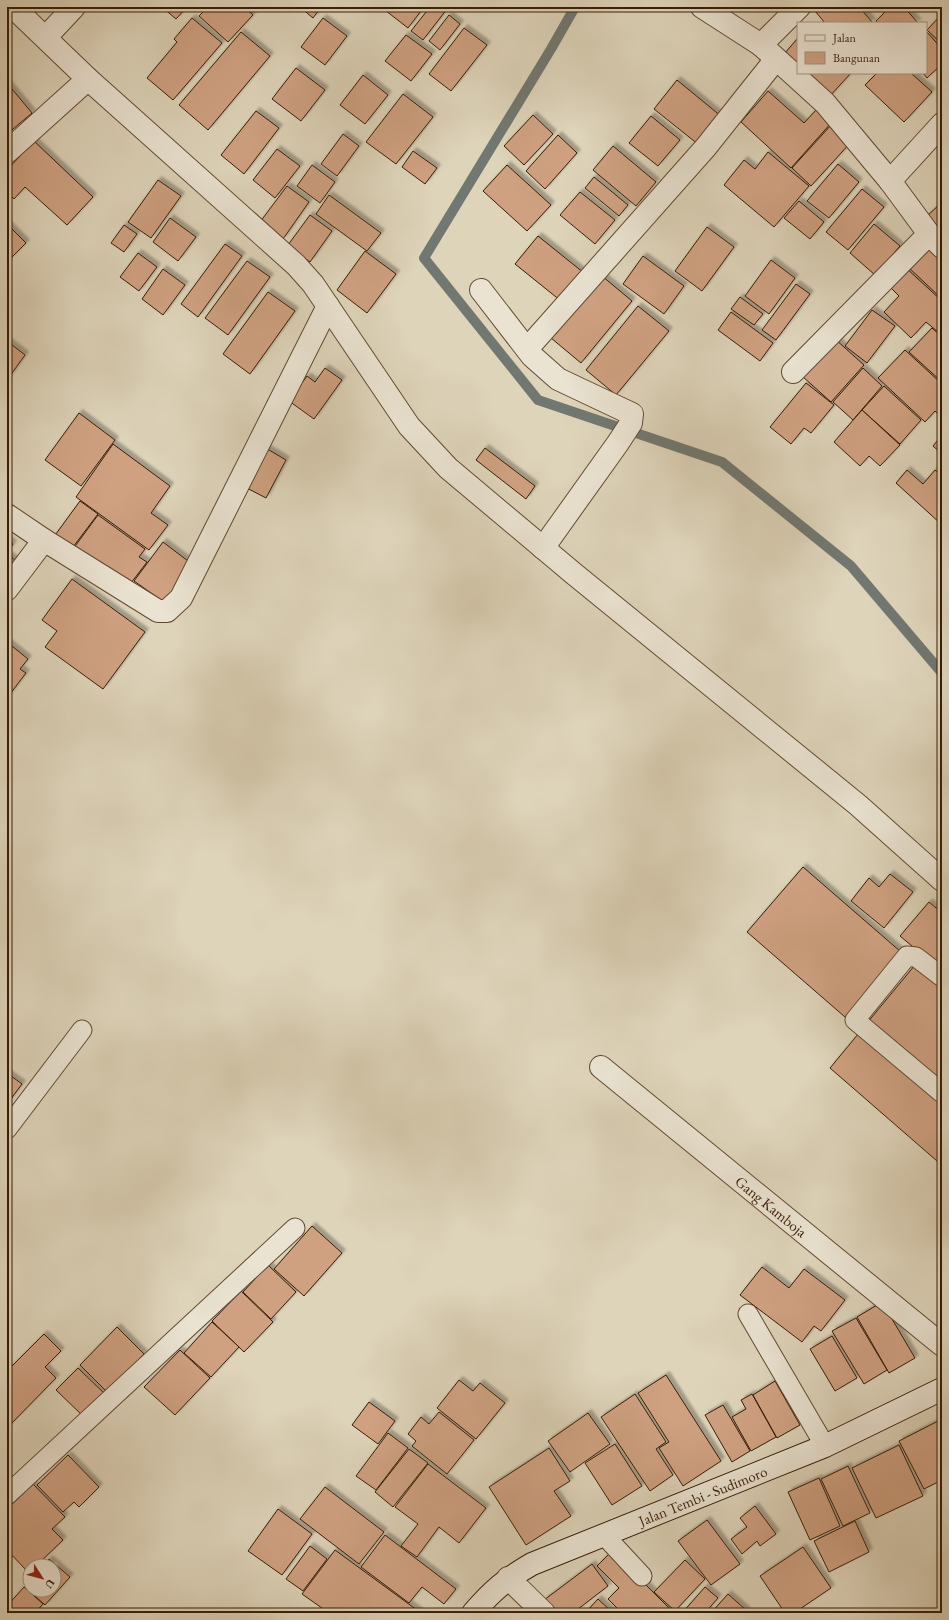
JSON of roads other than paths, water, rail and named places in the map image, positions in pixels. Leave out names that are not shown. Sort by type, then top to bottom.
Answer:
[{"type":"street","points":[[13,7],[46,37],[88,79],[296,265],[313,284],[409,426],[448,468],[543,548],[858,805],[942,880]]},
{"type":"street","points":[[46,37],[74,7]]},
{"type":"street","points":[[702,7],[768,52],[825,103],[890,181],[936,241],[793,372]]},
{"type":"street","points":[[527,349],[706,147],[799,7]]},
{"type":"street","points":[[7,152],[88,79]]},
{"type":"street","points":[[890,181],[942,124]]},
{"type":"street","points":[[480,290],[527,349],[558,380],[630,412],[632,418],[631,423],[618,443],[543,548]]},
{"type":"street","points":[[7,515],[44,540],[158,611],[167,611],[181,598],[328,306]]},
{"type":"street","points":[[7,589],[44,540]]},
{"type":"street","name":"Gang Kamboja","points":[[600,1067],[942,1345]]},
{"type":"street","name":"Jalan Tembi - Sudimoro","points":[[473,1613],[490,1594],[508,1578],[532,1564],[825,1446],[942,1389]]},
{"type":"street","points":[[508,1578],[544,1613]]},
{"type":"lane","points":[[942,977],[916,957],[907,956],[855,1020],[942,1094]]},
{"type":"lane","points":[[7,1129],[82,1030]]},
{"type":"lane","points":[[7,1495],[295,1228]]},
{"type":"lane","points":[[748,1314],[825,1446]]},
{"type":"lane","points":[[604,1535],[642,1576]]},
{"type":"waterway","points":[[575,7],[424,258],[538,400],[722,462],[851,566],[942,673]]}]
